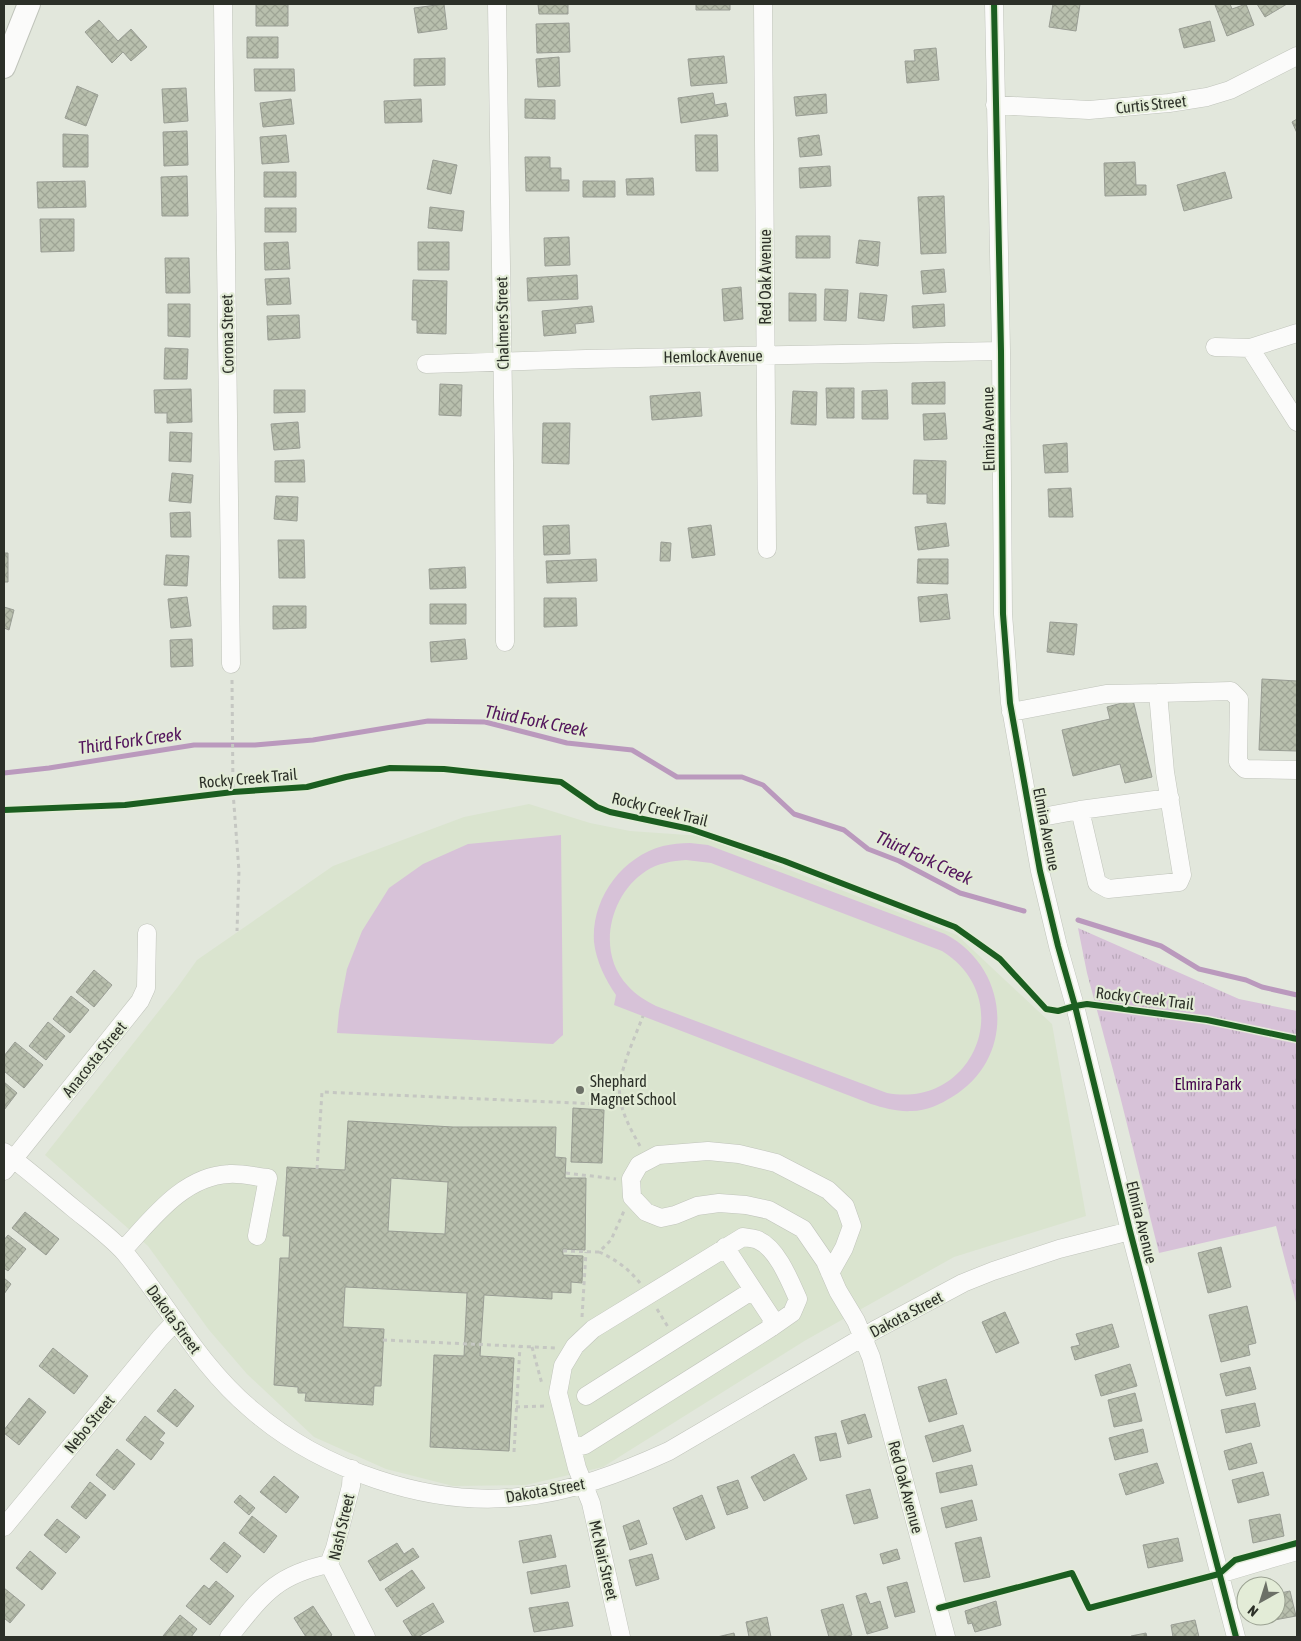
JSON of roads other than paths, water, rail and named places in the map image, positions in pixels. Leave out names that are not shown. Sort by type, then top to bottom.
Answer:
[{"type":"main road","points":[[4,67],[30,4]]},
{"type":"street","name":"Corona Street","points":[[223,4],[231,664]]},
{"type":"street","name":"Chalmers Street","points":[[497,4],[504,642]]},
{"type":"street","name":"Red Oak Avenue","points":[[763,4],[767,550]]},
{"type":"street","name":"Elmira Avenue","points":[[994,4],[1001,351],[1003,614],[1006,673],[1011,712],[1040,871],[1058,946],[1236,1637]]},
{"type":"street","name":"Curtis Street","points":[[995,105],[1089,110],[1169,103],[1207,97],[1230,90],[1297,56]]},
{"type":"street","points":[[1215,347],[1250,348],[1297,333]]},
{"type":"street","points":[[1250,348],[1297,422]]},
{"type":"street","name":"Hemlock Avenue","points":[[426,364],[1001,351]]},
{"type":"street","points":[[1011,712],[1106,694],[1231,691],[1239,699],[1238,762],[1245,769],[1297,770]]},
{"type":"street","points":[[1080,810],[1097,883],[1108,889],[1179,882],[1182,876],[1165,772],[1158,694]]},
{"type":"street","points":[[1031,819],[1080,810],[1170,798]]},
{"type":"street","name":"Anacosta Street","points":[[7,1160],[140,1001],[146,988],[147,933]]},
{"type":"street","name":"Red Oak Avenue","points":[[830,1272],[844,1248],[852,1226],[845,1206],[828,1190],[776,1163],[739,1154],[708,1151],[658,1156],[640,1166],[631,1179],[632,1197],[646,1212],[661,1218],[675,1215],[697,1206],[718,1203],[746,1205],[769,1210],[803,1230],[825,1261],[830,1272],[863,1337],[871,1357],[883,1396],[943,1637]]},
{"type":"street","name":"Dakota Street","points":[[7,1160],[90,1221],[123,1250],[208,1365],[251,1410],[297,1443],[380,1480],[449,1496],[480,1499],[519,1498],[584,1484],[637,1466],[669,1451],[863,1337],[963,1283],[1059,1249],[1130,1231]]},
{"type":"street","points":[[123,1250],[174,1197],[205,1178],[230,1174],[268,1178],[257,1236]]},
{"type":"street","name":"Mc Nair Street","points":[[572,1448],[584,1445],[792,1313],[798,1299],[789,1278],[770,1249],[758,1240],[742,1237],[593,1329],[575,1346],[563,1366],[558,1393],[562,1414],[577,1468],[591,1503],[621,1637]]},
{"type":"street","points":[[725,1247],[771,1317],[772,1327]]},
{"type":"street","points":[[586,1396],[753,1290]]},
{"type":"street","name":"Nebo Street","points":[[4,1527],[175,1322]]},
{"type":"street","name":"Nash Street","points":[[352,1469],[351,1486],[329,1564],[366,1637]]},
{"type":"street","points":[[1219,1574],[1297,1551]]},
{"type":"street","points":[[229,1637],[270,1588],[297,1573],[329,1564]]},
{"type":"waterway","name":"Third Fork Creek","points":[[4,773],[49,768],[194,745],[255,745],[313,740],[428,721],[485,722],[567,743],[632,750],[677,777],[742,777],[763,785],[794,814],[844,830],[868,849],[899,861],[960,893],[1024,911]]},
{"type":"waterway","name":"Third Fork Creek","points":[[1078,920],[1161,946],[1199,969],[1297,995]]},
{"type":"place","name":"Shephard Magnet School","points":[[580,1090]]},
{"type":"park label","name":"Elmira Park","points":[[1208,1084]]}]
